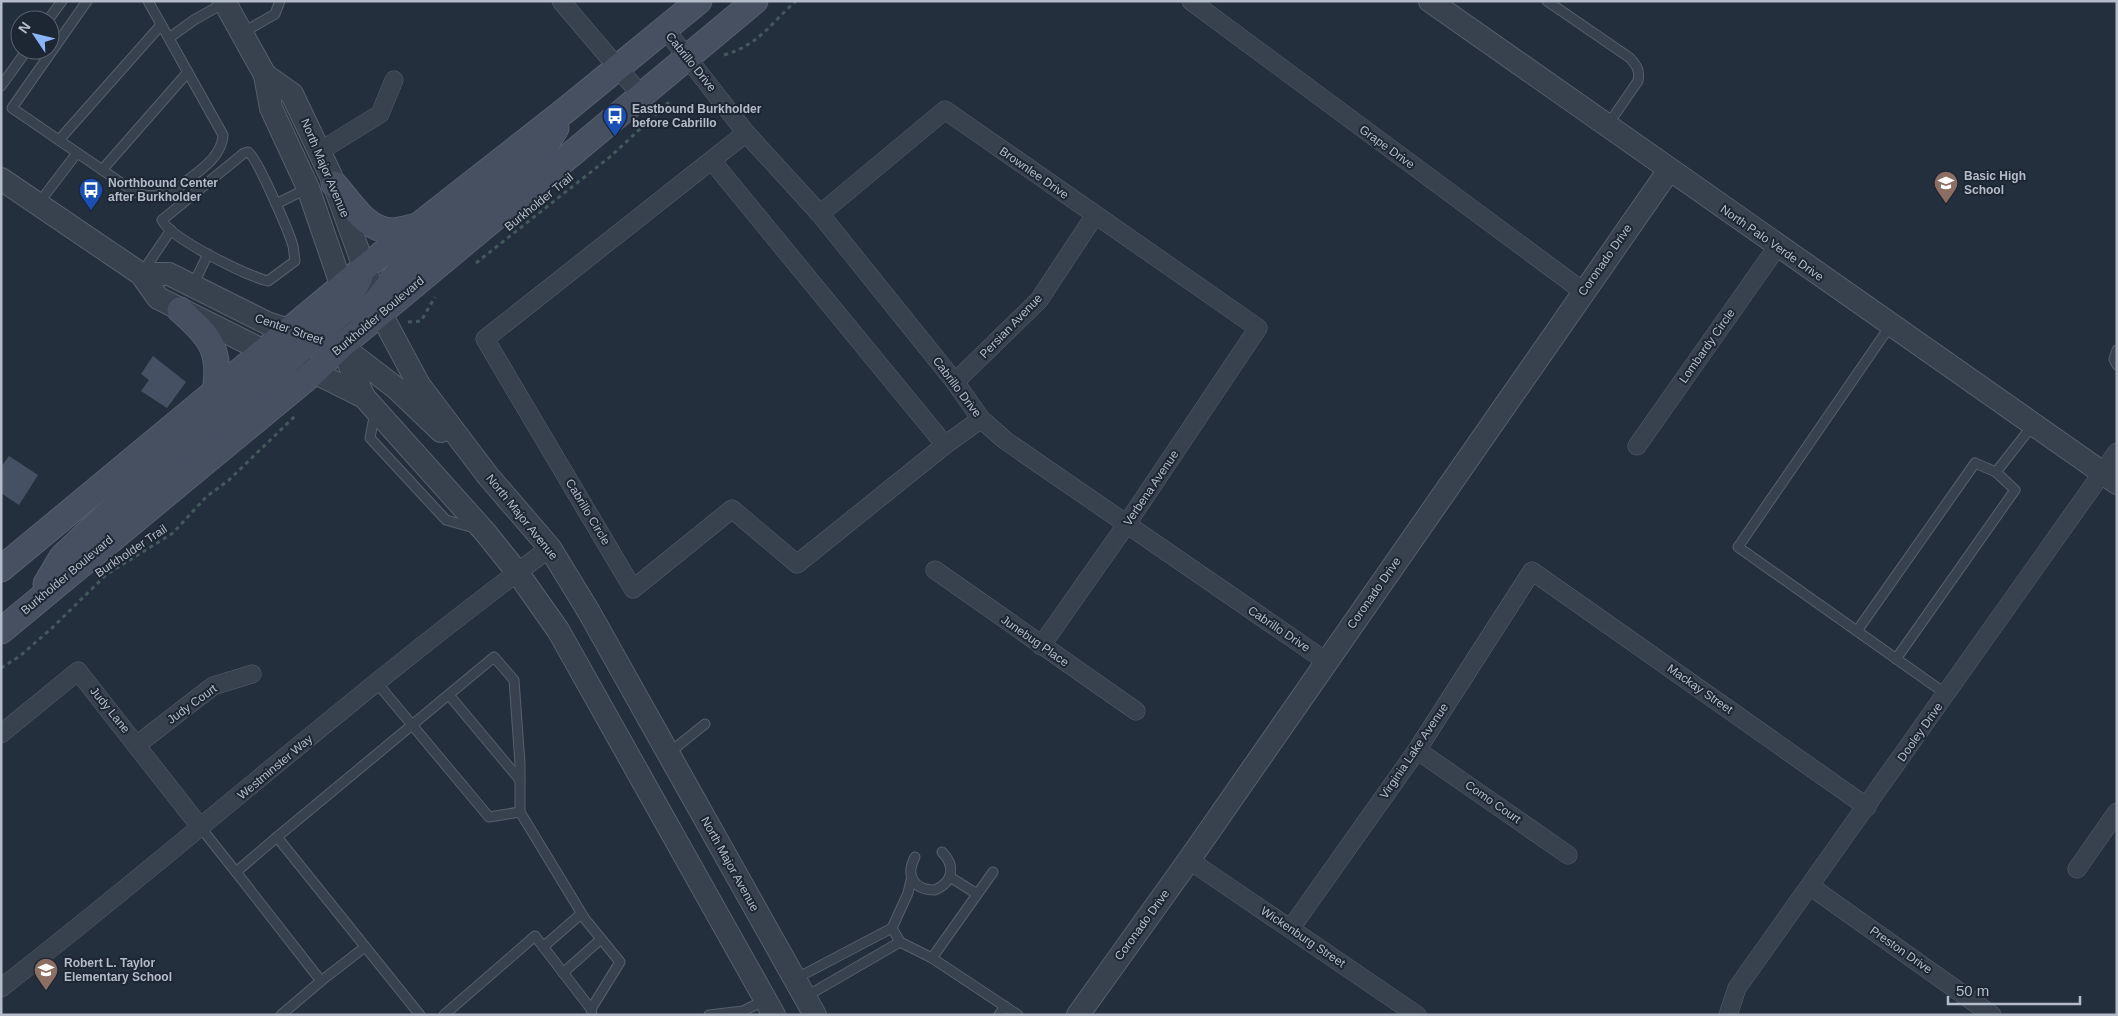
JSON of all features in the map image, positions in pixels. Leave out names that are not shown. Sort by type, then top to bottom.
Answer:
[{"type":"main road","points":[[1,570],[364,268],[567,109],[699,1]]},
{"type":"main road","name":"Burkholder Boulevard","points":[[1,631],[314,372],[379,307],[755,1]]},
{"type":"main road","points":[[379,307],[406,263],[542,151],[567,109]]},
{"type":"main road","points":[[334,184],[358,214],[374,225],[390,231],[419,226]]},
{"type":"main road","points":[[34,603],[62,557],[120,503],[342,312],[364,268]]},
{"type":"main road","points":[[180,310],[204,332],[213,350],[218,373],[215,392]]},
{"type":"street","points":[[561,1],[641,95]]},
{"type":"street","name":"Grape Drive","points":[[1190,1],[1584,292]]},
{"type":"street","name":"North Palo Verde Drive","points":[[1430,1],[1777,247],[2109,478]]},
{"type":"street","name":"North Major Avenue","points":[[224,2],[265,75],[271,108],[308,188],[342,287],[341,346],[370,404],[485,532],[518,572],[558,630],[769,1008]]},
{"type":"street","name":"Cabrillo Drive","points":[[665,29],[688,56],[746,133],[820,214],[955,382],[981,419],[1006,441],[1327,662]]},
{"type":"street","name":"North Major Avenue","points":[[265,75],[292,94],[334,184],[379,307],[419,385],[488,476],[550,548],[589,612],[804,997]]},
{"type":"street","points":[[320,151],[380,114],[394,80]]},
{"type":"street","name":"Brownlee Drive","points":[[820,214],[945,110],[1258,328]]},
{"type":"street","name":"Cabrillo Circle","points":[[746,133],[485,339],[633,590],[732,509],[797,564],[945,445],[981,419]]},
{"type":"street","points":[[712,160],[945,445]]},
{"type":"street","name":"Coronado Drive","points":[[1078,1015],[1189,860],[1669,170]]},
{"type":"street","points":[[1,179],[140,274],[158,298],[264,351],[314,372],[370,404]]},
{"type":"street","name":"Persian Avenue","points":[[955,382],[1038,300],[1095,215]]},
{"type":"street","name":"Lombardy Circle","points":[[1637,446],[1777,247]]},
{"type":"street","name":"Center Street","points":[[140,274],[169,274],[267,323],[341,346],[396,388],[488,476]]},
{"type":"street","name":"Verbena Avenue","points":[[1042,646],[1258,328]]},
{"type":"street","name":"Dooley Drive","points":[[1728,1015],[1737,988],[1946,694],[2109,478],[2117,452]]},
{"type":"street","name":"Westminster Way","points":[[1,988],[201,828],[377,683],[550,548]]},
{"type":"street","name":"Junebug Place","points":[[935,570],[1136,711]]},
{"type":"street","name":"Virginia Lake Avenue","points":[[1291,928],[1417,750],[1532,571]]},
{"type":"street","name":"Mackay Street","points":[[1532,571],[1867,807]]},
{"type":"street","name":"Judy Lane","points":[[1,734],[78,671],[138,744],[201,828]]},
{"type":"street","name":"Judy Court","points":[[138,744],[213,686],[252,674]]},
{"type":"street","name":"Como Court","points":[[1417,750],[1568,855]]},
{"type":"street","points":[[2077,869],[2117,812]]},
{"type":"street","name":"Wickenburg Street","points":[[1189,860],[1417,1015]]},
{"type":"street","name":"Preston Drive","points":[[1810,886],[1992,1015]]},
{"type":"street","points":[[769,1008],[804,997]]},
{"type":"lane","points":[[87,1],[12,108],[141,196],[172,191],[216,156],[223,143],[223,135],[148,1]]},
{"type":"lane","points":[[242,34],[275,14],[280,1]]},
{"type":"lane","points":[[1547,1],[1636,65],[1640,73],[1638,80],[1607,126]]},
{"type":"lane","points":[[169,38],[224,2]]},
{"type":"lane","points":[[59,140],[161,25]]},
{"type":"lane","points":[[1,86],[20,60]]},
{"type":"lane","points":[[102,170],[188,72]]},
{"type":"lane","points":[[38,204],[77,152]]},
{"type":"lane","points":[[244,153],[253,154],[276,204],[293,246],[295,261],[268,281],[232,267],[208,254],[171,230],[162,220],[244,153]]},
{"type":"lane","points":[[276,204],[308,188]]},
{"type":"lane","points":[[140,274],[171,230]]},
{"type":"lane","points":[[192,287],[208,254]]},
{"type":"lane","points":[[1890,326],[1738,547],[1946,694]]},
{"type":"lane","points":[[2117,350],[2114,359],[2117,365]]},
{"type":"lane","points":[[1996,472],[2033,424]]},
{"type":"lane","points":[[1857,631],[1974,463],[1996,472],[2015,490],[1896,659]]},
{"type":"lane","points":[[236,872],[494,657],[514,680],[520,812],[582,914],[620,962],[592,1012],[535,936],[444,1015]]},
{"type":"lane","points":[[377,683],[489,817],[520,812]]},
{"type":"lane","points":[[449,695],[520,780]]},
{"type":"lane","points":[[668,754],[705,724]]},
{"type":"lane","points":[[201,828],[321,981]]},
{"type":"lane","points":[[277,837],[420,1015]]},
{"type":"lane","points":[[911,880],[916,886],[935,890],[946,884],[950,877],[951,863],[942,852]]},
{"type":"lane","points":[[804,997],[851,949],[892,928],[908,893],[911,880],[910,866],[915,857]]},
{"type":"lane","points":[[932,958],[993,872]]},
{"type":"lane","points":[[950,877],[977,894]]},
{"type":"lane","points":[[543,947],[582,914]]},
{"type":"lane","points":[[892,928],[900,942],[932,958],[1018,1015]]},
{"type":"lane","points":[[564,973],[601,939]]},
{"type":"lane","points":[[804,997],[900,942]]},
{"type":"lane","points":[[281,1015],[365,947]]},
{"type":"lane","points":[[851,949],[860,965]]},
{"type":"lane","points":[[999,1015],[1005,1006]]},
{"type":"lane","points":[[709,1015],[744,1013],[769,1008]]},
{"type":"path","points":[[717,57],[751,44],[773,26],[796,1]]},
{"type":"path","name":"Burkholder Trail","points":[[475,264],[611,156],[662,110],[672,98]]},
{"type":"path","points":[[405,322],[421,322],[437,295]]},
{"type":"path","name":"Burkholder Trail","points":[[1,668],[20,656],[53,627],[106,575],[173,534],[206,497],[230,480],[260,449],[293,420],[298,412]]},
{"type":"building","points":[[153,356],[186,382],[167,408],[141,391],[149,380],[141,374]]},
{"type":"building","points":[[9,456],[38,475],[19,505],[1,493],[1,467]]},
{"type":"place","name":"Eastbound Burkholder before Cabrillo","points":[[615,137]]},
{"type":"place","name":"Basic High School","points":[[1946,204]]},
{"type":"place","name":"Northbound Center after Burkholder","points":[[91,211]]},
{"type":"place","name":"Robert L. Taylor Elementary School","points":[[46,991]]}]
